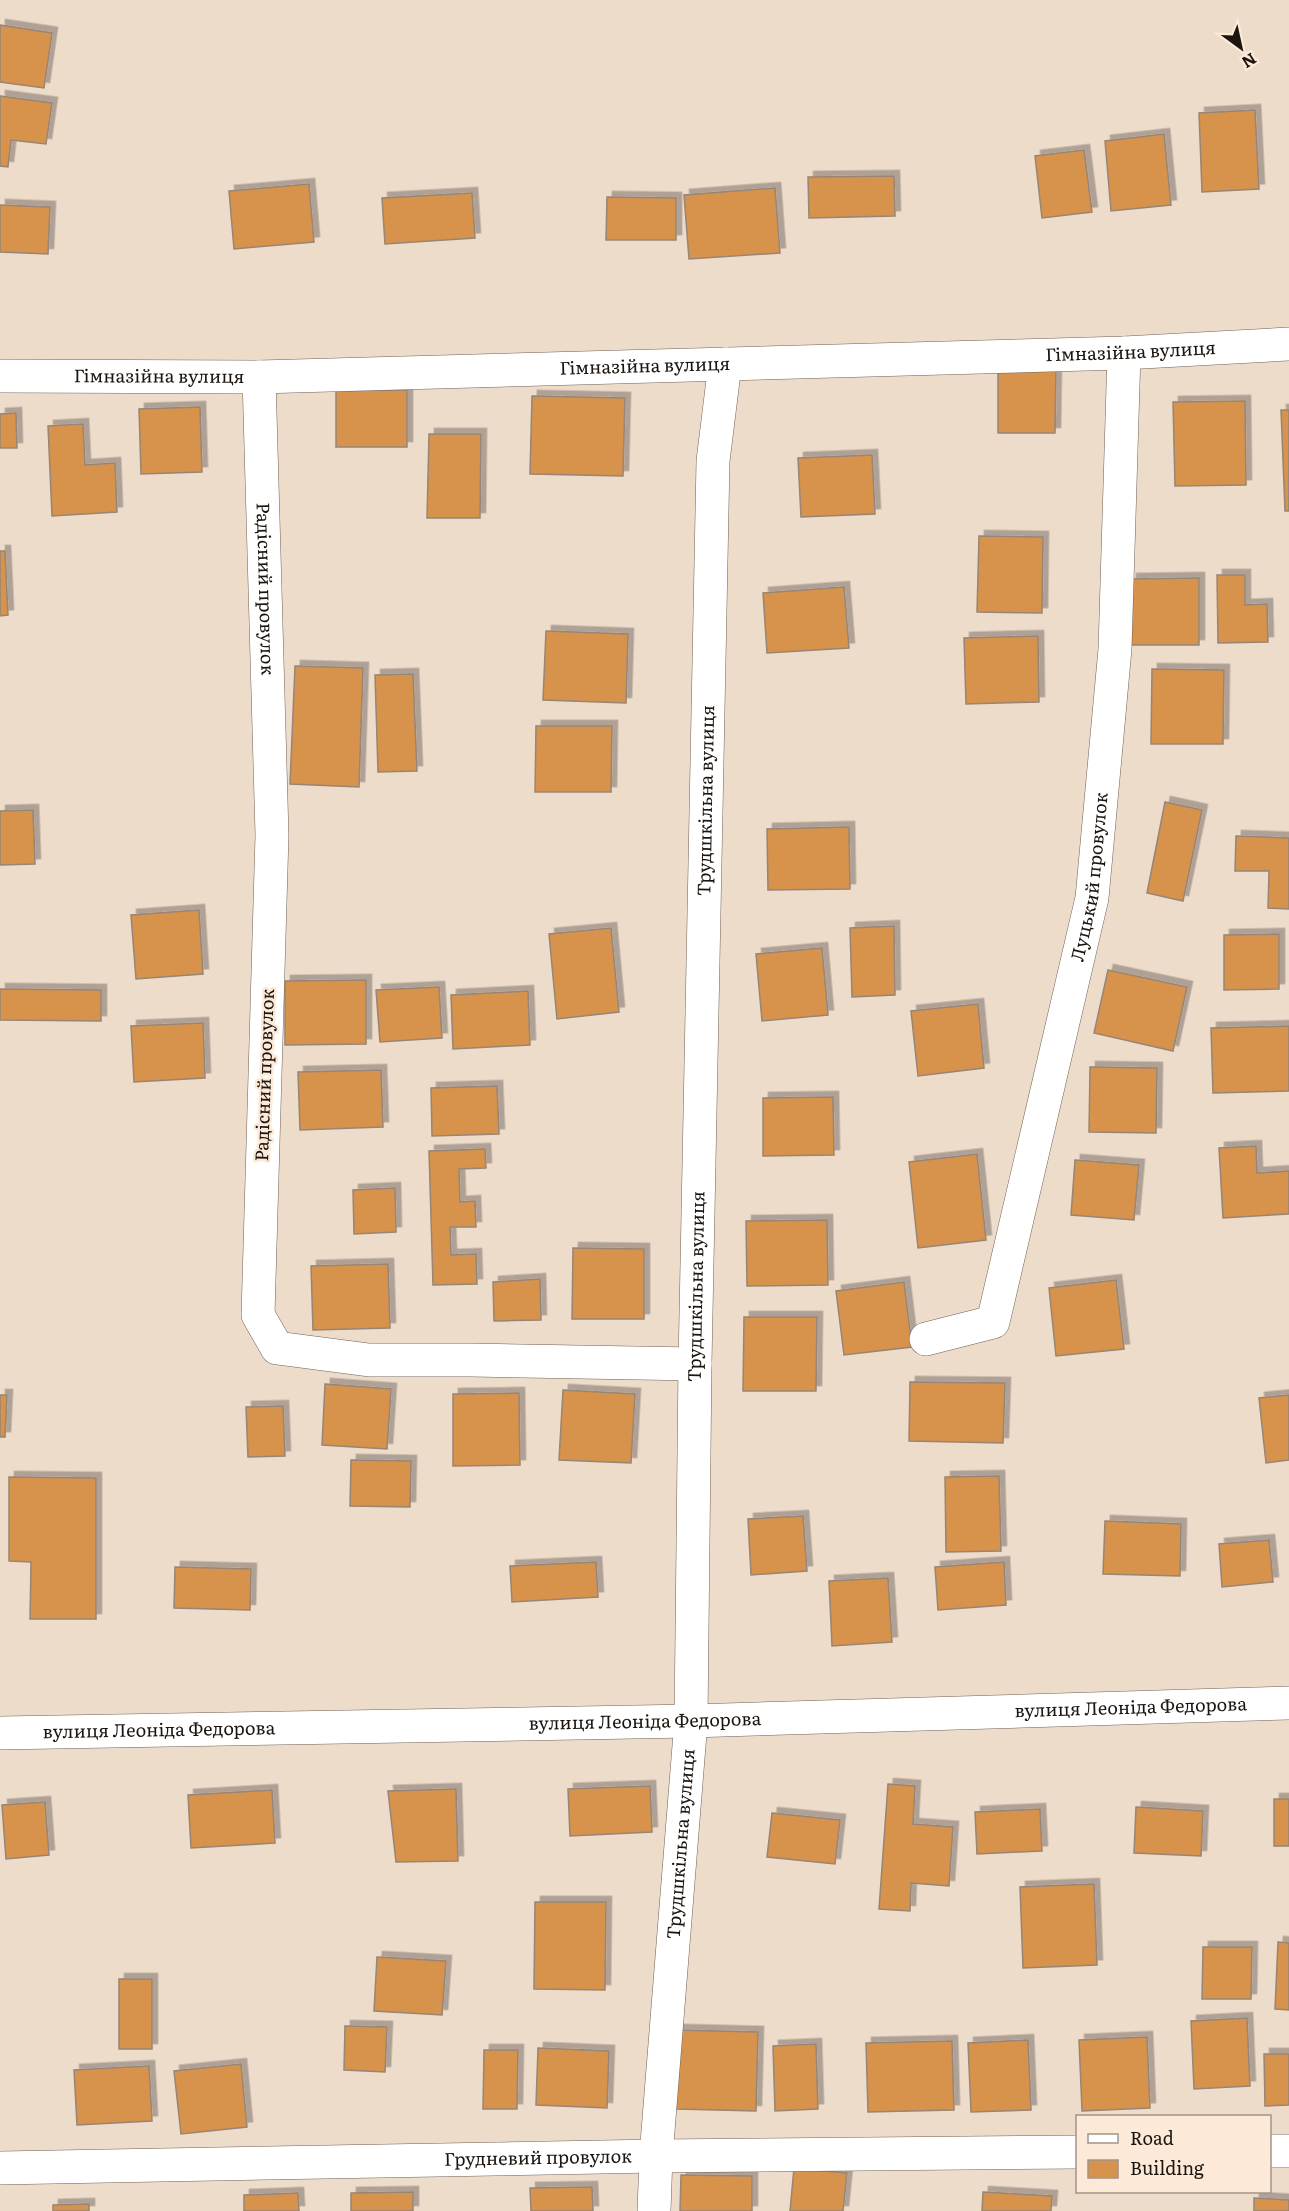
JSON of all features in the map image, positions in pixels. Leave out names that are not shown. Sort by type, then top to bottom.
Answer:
[{"type":"street","name":"Гімназійна вулиця","points":[[0,376],[259,377],[1124,353],[1289,344]]},
{"type":"street","name":"Луцький провулок","points":[[926,1339],[993,1322],[1092,898],[1115,649],[1124,353]]},
{"type":"street","name":"Трудшкільна вулиця","points":[[654,2211],[656,2156],[691,1721],[695,1364],[713,460],[725,364]]},
{"type":"street","name":"Радісний провулок","points":[[259,377],[272,835],[258,1315],[277,1348],[369,1360],[695,1364]]},
{"type":"street","name":"вулиця Леоніда Федорова","points":[[0,1732],[691,1721],[1289,1703]]},
{"type":"street","points":[[1271,2151],[1289,2151]]},
{"type":"street","name":"Грудневий провулок","points":[[0,2168],[656,2156],[1076,2152]]},
{"type":"building","points":[[0,25],[52,33],[44,88],[0,82]]},
{"type":"building","points":[[0,96],[52,103],[46,144],[11,140],[8,167],[0,166]]},
{"type":"building","points":[[1255,110],[1259,189],[1202,192],[1199,113]]},
{"type":"building","points":[[1164,134],[1171,205],[1111,211],[1105,141]]},
{"type":"building","points":[[1084,150],[1092,212],[1042,218],[1035,156]]},
{"type":"building","points":[[894,176],[895,216],[809,218],[808,177]]},
{"type":"building","points":[[309,184],[314,242],[234,249],[229,191]]},
{"type":"building","points":[[775,188],[780,253],[689,259],[684,195]]},
{"type":"building","points":[[472,193],[475,238],[385,244],[382,198]]},
{"type":"building","points":[[607,197],[676,198],[676,240],[606,240]]},
{"type":"building","points":[[0,205],[50,207],[48,254],[0,252]]},
{"type":"building","points":[[998,365],[1056,366],[1055,433],[998,433]]},
{"type":"building","points":[[336,390],[407,390],[407,447],[336,447]]},
{"type":"building","points":[[532,396],[625,398],[623,476],[530,474]]},
{"type":"building","points":[[1245,401],[1246,485],[1175,486],[1173,402]]},
{"type":"building","points":[[200,407],[202,472],[141,474],[139,409]]},
{"type":"building","points":[[1281,410],[1289,410],[1289,511],[1285,511]]},
{"type":"building","points":[[16,413],[17,448],[0,448],[0,414]]},
{"type":"building","points":[[83,424],[85,465],[115,463],[117,512],[52,516],[48,426]]},
{"type":"building","points":[[429,434],[481,434],[480,518],[427,518]]},
{"type":"building","points":[[872,455],[875,514],[801,517],[798,458]]},
{"type":"building","points":[[979,536],[1043,537],[1042,613],[977,612]]},
{"type":"building","points":[[0,551],[5,551],[8,615],[0,616]]},
{"type":"building","points":[[1217,575],[1245,575],[1245,605],[1267,604],[1268,642],[1218,643]]},
{"type":"building","points":[[1199,578],[1199,645],[1131,645],[1131,579]]},
{"type":"building","points":[[844,587],[849,648],[767,653],[763,593]]},
{"type":"building","points":[[546,631],[628,634],[626,703],[543,700]]},
{"type":"building","points":[[1038,636],[1039,702],[966,704],[964,638]]},
{"type":"building","points":[[295,666],[363,668],[359,787],[290,784]]},
{"type":"building","points":[[1152,669],[1224,670],[1223,744],[1151,744]]},
{"type":"building","points":[[413,674],[417,771],[378,772],[375,675]]},
{"type":"building","points":[[536,726],[612,726],[611,792],[535,792]]},
{"type":"building","points":[[1165,802],[1202,810],[1183,901],[1147,893]]},
{"type":"building","points":[[33,810],[35,864],[0,865],[0,811]]},
{"type":"building","points":[[849,827],[850,889],[768,890],[767,829]]},
{"type":"building","points":[[1236,836],[1289,838],[1289,909],[1268,908],[1269,871],[1235,871]]},
{"type":"building","points":[[199,910],[203,974],[136,979],[131,915]]},
{"type":"building","points":[[894,926],[895,995],[852,997],[850,928]]},
{"type":"building","points":[[611,928],[619,1012],[557,1019],[549,934]]},
{"type":"building","points":[[1279,934],[1279,989],[1224,990],[1224,935]]},
{"type":"building","points":[[822,948],[828,1015],[762,1021],[756,954]]},
{"type":"building","points":[[1108,970],[1187,987],[1173,1051],[1094,1033]]},
{"type":"building","points":[[366,980],[366,1044],[285,1045],[285,981]]},
{"type":"building","points":[[439,987],[442,1038],[380,1042],[376,990]]},
{"type":"building","points":[[0,989],[101,990],[101,1021],[0,1020]]},
{"type":"building","points":[[528,991],[530,1045],[453,1049],[451,995]]},
{"type":"building","points":[[978,1004],[984,1068],[918,1076],[911,1011]]},
{"type":"building","points":[[203,1023],[205,1078],[134,1082],[131,1026]]},
{"type":"building","points":[[1289,1026],[1289,1091],[1213,1093],[1211,1028]]},
{"type":"building","points":[[1090,1067],[1157,1068],[1156,1133],[1089,1132]]},
{"type":"building","points":[[381,1070],[383,1127],[300,1130],[298,1072]]},
{"type":"building","points":[[497,1086],[499,1134],[432,1136],[431,1088]]},
{"type":"building","points":[[833,1097],[834,1155],[763,1156],[763,1098]]},
{"type":"building","points":[[1256,1146],[1257,1173],[1289,1171],[1289,1214],[1223,1218],[1219,1148]]},
{"type":"building","points":[[485,1149],[486,1168],[459,1169],[460,1202],[475,1201],[476,1227],[450,1227],[451,1255],[476,1254],[477,1284],[433,1285],[429,1151]]},
{"type":"building","points":[[977,1154],[986,1240],[918,1248],[909,1162]]},
{"type":"building","points":[[1075,1160],[1139,1165],[1134,1220],[1071,1215]]},
{"type":"building","points":[[395,1188],[396,1232],[354,1234],[353,1190]]},
{"type":"building","points":[[827,1220],[828,1285],[747,1286],[746,1221]]},
{"type":"building","points":[[573,1248],[644,1249],[644,1319],[572,1319]]},
{"type":"building","points":[[388,1264],[390,1328],[313,1330],[311,1266]]},
{"type":"building","points":[[540,1279],[541,1320],[494,1321],[493,1282]]},
{"type":"building","points":[[1116,1280],[1124,1349],[1056,1356],[1049,1288]]},
{"type":"building","points":[[904,1282],[912,1347],[844,1355],[836,1291]]},
{"type":"building","points":[[744,1317],[817,1317],[816,1391],[743,1391]]},
{"type":"building","points":[[910,1382],[1005,1383],[1003,1443],[909,1441]]},
{"type":"building","points":[[325,1384],[391,1389],[387,1449],[322,1445]]},
{"type":"building","points":[[563,1390],[635,1394],[631,1463],[559,1460]]},
{"type":"building","points":[[519,1393],[520,1465],[453,1466],[453,1394]]},
{"type":"building","points":[[0,1395],[7,1395],[5,1437],[0,1437]]},
{"type":"building","points":[[1289,1395],[1289,1460],[1266,1463],[1259,1398]]},
{"type":"building","points":[[283,1406],[285,1456],[248,1457],[246,1407]]},
{"type":"building","points":[[351,1460],[411,1461],[410,1507],[350,1506]]},
{"type":"building","points":[[999,1476],[1001,1551],[946,1552],[945,1477]]},
{"type":"building","points":[[9,1477],[96,1478],[96,1619],[30,1619],[31,1562],[9,1561]]},
{"type":"building","points":[[803,1516],[807,1571],[751,1575],[748,1519]]},
{"type":"building","points":[[1105,1521],[1181,1524],[1180,1576],[1103,1574]]},
{"type":"building","points":[[1269,1540],[1273,1582],[1222,1587],[1219,1544]]},
{"type":"building","points":[[596,1562],[598,1597],[512,1602],[510,1566]]},
{"type":"building","points":[[1004,1562],[1006,1605],[938,1610],[935,1567]]},
{"type":"building","points":[[175,1567],[251,1569],[250,1610],[174,1608]]},
{"type":"building","points":[[888,1578],[892,1642],[832,1646],[829,1581]]},
{"type":"building","points":[[888,1784],[915,1786],[913,1824],[953,1827],[949,1886],[911,1883],[910,1911],[879,1909]]},
{"type":"building","points":[[650,1786],[652,1832],[570,1836],[568,1789]]},
{"type":"building","points":[[456,1789],[458,1861],[396,1862],[388,1791]]},
{"type":"building","points":[[272,1790],[275,1843],[191,1848],[188,1795]]},
{"type":"building","points":[[1274,1799],[1289,1799],[1289,1846],[1274,1846]]},
{"type":"building","points":[[45,1802],[49,1855],[6,1859],[2,1805]]},
{"type":"building","points":[[1136,1807],[1203,1811],[1201,1856],[1134,1853]]},
{"type":"building","points":[[1040,1809],[1042,1851],[977,1854],[975,1812]]},
{"type":"building","points":[[772,1813],[840,1820],[835,1864],[767,1857]]},
{"type":"building","points":[[1094,1884],[1097,1965],[1023,1968],[1020,1887]]},
{"type":"building","points":[[535,1902],[606,1902],[605,1990],[534,1989]]},
{"type":"building","points":[[1278,1942],[1289,1943],[1289,2010],[1275,2009]]},
{"type":"building","points":[[1203,1947],[1252,1947],[1251,1999],[1202,1999]]},
{"type":"building","points":[[377,1957],[446,1961],[442,2015],[374,2011]]},
{"type":"building","points":[[119,1979],[152,1979],[152,2049],[119,2049]]},
{"type":"building","points":[[1247,2018],[1250,2086],[1194,2089],[1191,2021]]},
{"type":"building","points":[[345,2026],[387,2027],[385,2072],[344,2070]]},
{"type":"building","points":[[678,2030],[758,2032],[756,2111],[676,2109]]},
{"type":"building","points":[[1147,2037],[1150,2108],[1082,2111],[1079,2040]]},
{"type":"building","points":[[1028,2040],[1031,2110],[971,2112],[968,2043]]},
{"type":"building","points":[[952,2041],[954,2110],[868,2112],[866,2043]]},
{"type":"building","points":[[816,2044],[818,2109],[775,2111],[773,2046]]},
{"type":"building","points":[[538,2048],[609,2051],[607,2108],[536,2105]]},
{"type":"building","points":[[484,2050],[518,2050],[517,2109],[483,2109]]},
{"type":"building","points":[[1264,2054],[1289,2054],[1289,2105],[1265,2106]]},
{"type":"building","points":[[241,2064],[247,2127],[181,2134],[174,2071]]},
{"type":"building","points":[[149,2066],[152,2121],[77,2125],[74,2070]]},
{"type":"building","points":[[794,2168],[847,2173],[843,2211],[790,2211]]},
{"type":"building","points":[[681,2175],[752,2176],[752,2211],[680,2211]]},
{"type":"building","points":[[592,2187],[593,2211],[531,2211],[530,2188]]},
{"type":"building","points":[[413,2192],[413,2211],[351,2211],[351,2193]]},
{"type":"building","points":[[983,2192],[1052,2196],[1051,2211],[982,2211]]},
{"type":"building","points":[[298,2193],[299,2211],[244,2211],[244,2195]]},
{"type":"building","points":[[1254,2198],[1289,2200],[1289,2211],[1254,2211]]},
{"type":"building","points":[[89,2204],[89,2211],[53,2211],[53,2205]]}]
